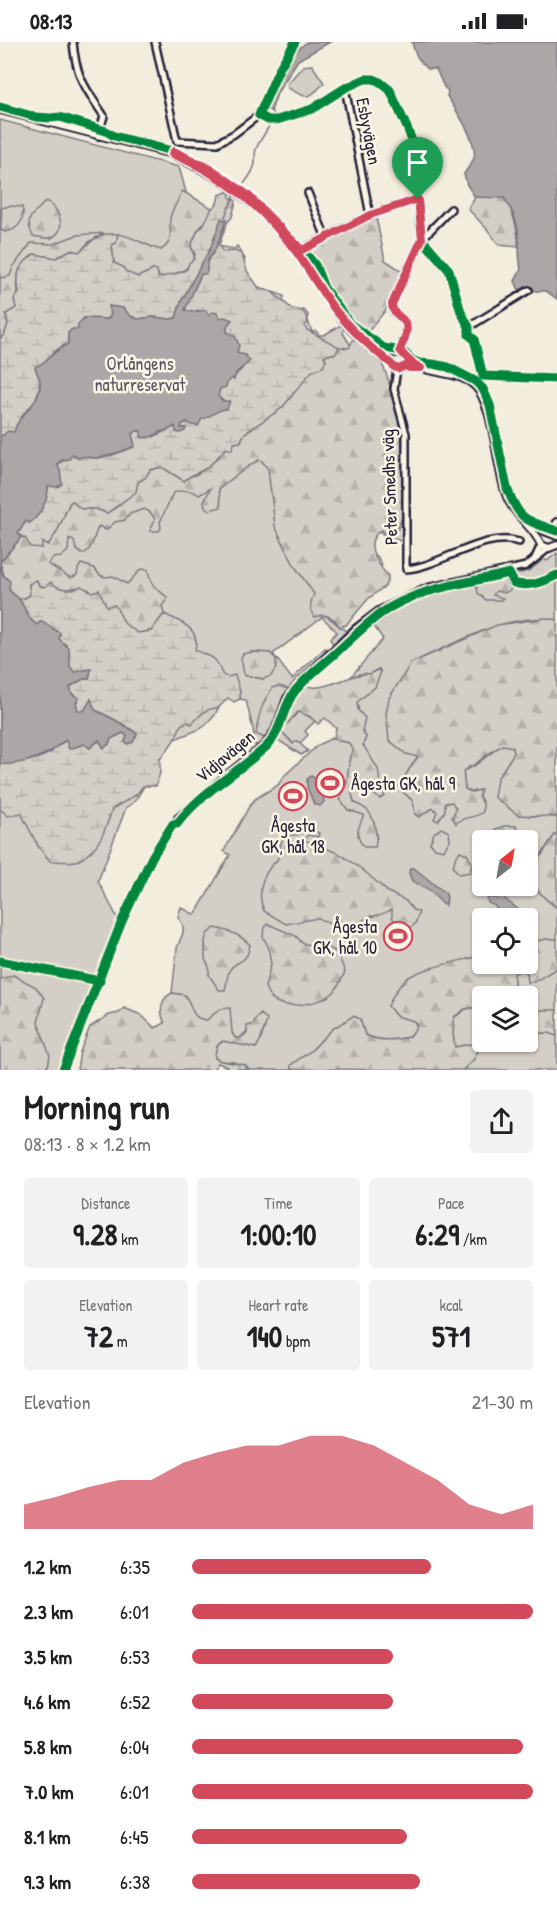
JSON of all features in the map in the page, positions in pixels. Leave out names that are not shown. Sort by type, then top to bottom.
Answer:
[{"type":"main road","points":[[0,110],[172,154],[202,168],[240,193],[259,209],[297,252],[337,313],[352,331],[397,369],[406,363]]},
{"type":"main road","points":[[371,346],[387,352],[399,353]]},
{"type":"main road","points":[[391,362],[392,358],[399,353]]},
{"type":"main road","points":[[399,353],[409,368],[421,368],[466,379],[479,390],[488,413],[507,497],[521,520],[541,543],[554,546],[556,538],[552,534],[521,520]]},
{"type":"main road","points":[[541,543],[541,536],[552,534]]},
{"type":"street","points":[[73,42],[75,65],[82,84],[104,116],[98,136]]},
{"type":"street","points":[[155,42],[177,141],[172,154]]},
{"type":"street","points":[[177,141],[217,143],[234,134],[259,115],[279,69],[295,42]]},
{"type":"street","points":[[259,115],[274,120],[312,109],[345,88],[365,80],[374,79],[386,86],[394,96],[414,145],[422,239],[449,270],[461,312],[469,327],[469,335]]},
{"type":"street","name":"Esbyvägen","points":[[345,88],[370,215]]},
{"type":"street","points":[[309,193],[326,238]]},
{"type":"street","points":[[297,252],[370,215],[418,199]]},
{"type":"street","points":[[399,353],[407,326],[393,310],[392,304],[422,239],[451,209]]},
{"type":"street","points":[[469,327],[529,290]]},
{"type":"street","name":"Peter Smedhs väg","points":[[397,369],[394,389],[406,434],[406,569],[495,541],[509,538],[519,542]]},
{"type":"street","points":[[493,377],[557,379]]},
{"type":"street","points":[[552,534],[557,522]]},
{"type":"street","points":[[534,562],[541,543]]},
{"type":"street","name":"Vidjavägen","points":[[63,1070],[122,921],[152,857],[178,818],[224,777],[265,745],[275,730],[287,698],[298,684],[355,629],[380,610],[427,588],[526,566],[554,546]]},
{"type":"street","points":[[508,570],[514,583],[519,585],[536,584],[557,574]]},
{"type":"green space","points":[[312,65],[324,83],[319,89],[311,95],[304,96],[288,88],[288,83],[303,66]]},
{"type":"green space","name":"Orlångens naturreservat","points":[[0,120],[179,167],[193,217],[218,246],[234,249],[237,246],[245,259],[243,263],[253,285],[284,296],[283,301],[294,312],[304,310],[308,315],[312,332],[316,331],[319,335],[324,335],[341,325],[344,328],[343,333],[360,360],[386,385],[404,438],[403,542],[372,530],[370,552],[377,556],[382,565],[330,616],[322,614],[346,631],[355,629],[293,690],[284,687],[269,740],[255,745],[246,700],[240,699],[240,691],[221,702],[215,715],[206,725],[172,740],[135,801],[126,808],[98,881],[119,921],[59,1070],[0,1070]],"holes":[[[322,617],[337,632],[330,639],[333,644],[329,649],[325,648],[292,679],[273,654]],[[270,653],[263,679],[244,675],[243,654]]]},
{"type":"green space","points":[[182,191],[212,208],[209,218],[198,230],[191,246],[195,259],[183,270],[159,278],[153,270],[138,277],[125,272],[123,267],[114,263],[112,245],[116,243],[118,234],[161,250],[169,242],[171,214]]},
{"type":"green space","points":[[229,191],[230,197],[236,201],[232,217],[227,223],[219,245],[223,252],[235,251],[242,254],[247,271],[259,288],[271,291],[292,309],[302,311],[307,317],[308,323],[304,326],[307,330],[339,347],[336,353],[324,356],[326,361],[322,367],[311,372],[282,408],[245,433],[240,442],[233,443],[232,450],[226,448],[206,468],[184,481],[162,467],[150,470],[145,478],[138,482],[136,492],[107,513],[96,509],[81,509],[73,501],[70,502],[57,532],[48,545],[42,542],[42,548],[30,547],[26,539],[18,534],[26,520],[29,523],[37,517],[51,477],[61,462],[72,455],[78,458],[85,456],[96,458],[124,451],[135,446],[132,435],[136,431],[154,437],[176,426],[176,432],[185,428],[181,429],[182,424],[206,417],[220,407],[223,401],[217,396],[220,389],[242,369],[227,332],[231,320],[209,316],[198,310],[192,312],[184,310],[224,227],[222,219],[211,247],[181,302],[176,318],[138,319],[109,307],[111,314],[109,319],[84,318],[78,329],[68,333],[68,344],[50,356],[37,373],[40,380],[39,390],[34,403],[24,413],[14,433],[0,436],[0,338],[4,336],[8,324],[6,314],[16,308],[14,299],[19,293],[18,275],[21,267],[34,254],[56,258],[70,250],[79,252],[96,238],[105,234],[118,234],[116,243],[112,245],[114,263],[123,267],[126,272],[138,277],[157,270],[159,278],[181,272],[187,269],[189,263],[194,259],[195,254],[191,246],[198,230],[217,204],[219,195]]},
{"type":"green space","points":[[475,197],[505,197],[515,221],[519,247],[499,245],[468,209]]},
{"type":"green space","points":[[46,201],[60,218],[60,228],[53,237],[33,236],[29,224],[31,216]]},
{"type":"green space","points":[[22,207],[23,216],[17,227],[5,232],[1,230],[1,208]]},
{"type":"green space","points":[[376,217],[385,260],[402,271],[388,307],[367,333],[353,324],[308,251]]},
{"type":"green space","points":[[104,233],[89,242],[79,252],[70,250],[56,258],[34,254],[26,261],[19,272],[17,308],[6,314],[8,324],[4,336],[0,338],[0,278],[10,276],[13,267],[31,243],[53,244],[77,235]]},
{"type":"green space","points":[[353,340],[360,341],[382,363],[388,379],[404,437],[403,515],[395,535],[387,536],[381,530],[373,540],[373,553],[388,576],[385,586],[368,599],[346,625],[340,627],[332,618],[325,616],[314,617],[311,606],[314,594],[294,565],[275,526],[268,469],[259,460],[219,489],[221,507],[210,510],[205,507],[204,501],[211,488],[199,495],[187,491],[173,493],[160,522],[159,531],[150,531],[155,519],[150,512],[144,509],[130,514],[125,520],[115,522],[106,530],[99,526],[89,550],[82,554],[76,549],[74,541],[69,539],[68,551],[61,557],[53,558],[48,564],[71,578],[77,575],[81,564],[94,568],[100,575],[113,576],[127,584],[141,569],[148,570],[154,586],[168,598],[162,606],[164,614],[151,631],[138,633],[129,628],[88,589],[66,589],[29,584],[30,595],[19,599],[9,590],[0,563],[21,537],[48,544],[57,532],[70,502],[73,500],[83,509],[96,509],[107,513],[120,504],[150,470],[162,467],[184,481],[198,473],[230,445],[240,442],[245,433],[282,408],[311,371],[322,367],[326,361],[324,356],[336,353],[339,347],[349,348]]},
{"type":"green space","points":[[557,553],[557,570],[531,580],[514,578],[514,575],[530,570],[544,559],[547,561]]},
{"type":"green space","points":[[557,575],[557,620],[539,618],[501,625],[463,639],[411,663],[419,757],[399,786],[413,801],[415,814],[433,808],[437,812],[445,803],[453,802],[456,809],[456,823],[483,804],[479,796],[480,790],[471,792],[465,789],[463,771],[474,766],[503,744],[513,747],[514,753],[497,779],[518,815],[557,817],[557,833],[538,859],[538,830],[516,830],[516,827],[472,830],[472,896],[538,896],[538,890],[557,908],[557,939],[538,942],[538,908],[472,908],[472,958],[421,972],[406,979],[408,1019],[414,1021],[417,1026],[411,1036],[388,1040],[376,1039],[365,1035],[360,1019],[353,1016],[291,1065],[293,1070],[246,1070],[248,1068],[234,1062],[215,1058],[216,1048],[223,1041],[256,1048],[265,1027],[254,1024],[240,1038],[235,1038],[220,1010],[207,1020],[199,1019],[191,1012],[185,995],[172,993],[177,948],[183,933],[183,925],[178,917],[181,907],[195,915],[230,855],[224,851],[255,799],[278,785],[285,775],[318,745],[334,737],[336,740],[349,743],[353,750],[350,756],[347,782],[340,799],[364,814],[377,839],[371,817],[354,802],[352,794],[355,788],[366,788],[373,794],[381,789],[380,780],[363,745],[366,737],[362,731],[357,701],[375,687],[378,669],[370,674],[359,674],[349,679],[383,639],[374,626],[414,597],[510,576],[514,583],[528,585]]},
{"type":"green space","points":[[504,578],[511,589],[505,593],[496,591],[493,595],[503,598],[501,600],[486,600],[478,593],[476,583]]},
{"type":"green space","points":[[36,580],[40,586],[45,587],[51,582],[65,589],[81,586],[92,592],[99,590],[107,607],[115,605],[125,624],[138,633],[151,631],[164,614],[182,622],[192,630],[195,636],[195,650],[214,659],[223,675],[229,677],[235,675],[240,691],[240,699],[234,702],[228,698],[218,708],[210,709],[192,724],[187,722],[181,725],[167,751],[160,758],[160,773],[156,786],[143,786],[136,795],[112,809],[97,845],[86,856],[73,861],[50,861],[38,846],[21,813],[8,816],[0,809],[0,764],[19,763],[40,757],[51,752],[66,740],[70,748],[85,744],[90,748],[99,740],[104,748],[109,744],[110,739],[123,733],[127,736],[125,742],[128,744],[133,742],[137,734],[95,710],[91,700],[84,712],[78,711],[76,703],[79,698],[72,694],[70,687],[83,679],[89,679],[91,670],[75,672],[70,667],[67,646],[59,639],[60,633],[42,621],[37,625],[31,620],[19,599],[30,595],[29,584]]},
{"type":"green space","points":[[545,618],[557,620],[557,817],[518,815],[494,797],[497,779],[514,753],[513,747],[503,745],[463,771],[465,789],[471,792],[481,790],[479,796],[483,804],[483,812],[456,823],[452,817],[456,809],[452,802],[445,803],[445,811],[438,821],[434,819],[437,812],[433,808],[419,817],[415,814],[413,801],[399,786],[418,757],[406,754],[389,740],[386,713],[389,698],[411,663],[497,625]]},
{"type":"green space","points":[[270,653],[276,659],[276,668],[271,676],[263,679],[244,675],[241,657],[243,654]]},
{"type":"green space","points":[[379,669],[381,672],[375,687],[357,702],[358,710],[365,718],[362,731],[366,737],[363,745],[378,769],[381,789],[385,796],[380,799],[366,788],[355,788],[352,794],[354,802],[370,813],[375,828],[375,847],[364,847],[359,839],[358,831],[364,815],[348,810],[340,799],[347,782],[350,756],[353,750],[349,743],[336,740],[334,737],[336,728],[325,718],[318,724],[309,716],[298,712],[281,731],[293,744],[297,741],[308,751],[301,755],[275,738],[296,694],[304,686],[324,686],[359,675],[370,674]]},
{"type":"green space","points":[[278,686],[293,690],[269,740],[256,734],[257,727],[266,699],[272,688]]},
{"type":"green space","points":[[297,712],[315,721],[305,731],[308,735],[300,743],[297,741],[294,744],[281,731]]},
{"type":"green space","points":[[504,826],[516,826],[516,830],[496,829]]},
{"type":"green space","points":[[441,828],[449,832],[450,840],[444,850],[435,848],[430,843],[434,833]]},
{"type":"green space","points":[[310,830],[319,833],[318,837],[308,835],[304,840],[338,853],[363,870],[388,892],[406,901],[413,910],[419,912],[415,924],[408,929],[400,928],[392,917],[392,909],[359,923],[334,926],[318,918],[286,924],[264,911],[261,900],[262,884],[266,874],[278,858],[283,838],[285,835],[297,835]]},
{"type":"green space","points":[[557,833],[557,908],[538,890],[538,859]]},
{"type":"green space","points":[[460,851],[467,854],[472,863],[470,872],[459,874],[453,867]]},
{"type":"green space","points":[[268,924],[296,936],[302,943],[321,948],[325,946],[337,952],[345,972],[333,993],[301,1005],[281,1004],[271,998],[265,987],[271,964],[268,946],[263,937],[264,929]]},
{"type":"green space","points":[[215,928],[234,933],[250,945],[246,957],[229,971],[225,990],[219,990],[209,975],[209,967],[205,959],[207,934]]},
{"type":"green space","points":[[557,939],[557,968],[534,982],[528,982],[527,974],[538,974],[538,941]]},
{"type":"green space","points":[[472,958],[472,974],[514,974],[514,986],[472,986],[472,1008],[465,1009],[454,1017],[455,1047],[470,1044],[472,1052],[478,1052],[463,1070],[291,1069],[291,1065],[312,1050],[332,1029],[353,1016],[360,1019],[365,1035],[376,1039],[388,1040],[411,1036],[417,1026],[414,1021],[396,1016],[388,1006],[393,995],[406,979],[432,968]]},
{"type":"green space","points":[[557,968],[557,1010],[538,1020],[538,986],[514,986],[514,974],[538,974]]},
{"type":"green space","points":[[13,975],[36,987],[44,998],[38,1022],[50,1056],[48,1066],[41,1070],[0,1070],[0,979]]},
{"type":"green space","points":[[172,993],[185,995],[195,1015],[202,1019],[207,1020],[220,1009],[230,1008],[232,1033],[235,1038],[240,1038],[247,1033],[247,1026],[254,1024],[261,1014],[267,1020],[256,1048],[223,1041],[216,1050],[215,1058],[245,1065],[248,1069],[227,1070],[227,1067],[218,1063],[213,1070],[77,1070],[80,1052],[90,1027],[109,1015],[119,1013],[124,1008],[141,1015],[155,1028],[165,1023],[162,1006],[165,999]]},
{"type":"green space","points":[[472,1008],[472,1052],[538,1052],[538,1033],[550,1033],[557,1036],[557,1070],[463,1070],[474,1059],[455,1047],[453,1035],[454,1018],[466,1009]]},
{"type":"green space","points":[[557,1010],[557,1036],[538,1033],[538,1012]]},
{"type":"shaded area","points":[[307,42],[330,42],[298,60],[277,93],[271,111],[266,109],[287,64],[299,48]]},
{"type":"shaded area","points":[[412,42],[557,42],[557,299],[546,291],[536,291],[527,287],[519,290],[515,281],[521,269],[519,235],[513,213],[504,198],[475,197],[467,185],[464,174],[474,158],[473,143],[447,96],[448,91],[436,69],[428,69],[422,64]]},
{"type":"shaded area","points":[[221,219],[226,220],[214,252],[207,262],[206,274],[201,274],[185,310],[192,312],[206,310],[209,315],[212,312],[217,313],[220,318],[225,317],[232,320],[227,326],[227,332],[235,336],[239,345],[237,353],[245,355],[250,361],[236,373],[234,380],[232,378],[226,387],[220,389],[218,396],[223,401],[230,401],[227,409],[202,419],[198,426],[188,422],[182,424],[181,428],[186,428],[180,433],[176,432],[175,426],[149,437],[141,437],[141,431],[136,431],[132,435],[135,446],[111,455],[79,458],[73,454],[69,459],[62,460],[57,464],[62,484],[57,487],[48,486],[47,496],[40,512],[29,523],[26,521],[18,534],[21,537],[0,563],[0,436],[8,431],[14,432],[21,418],[38,396],[40,381],[35,367],[68,344],[68,333],[72,329],[78,329],[78,324],[84,318],[108,319],[111,314],[109,306],[123,308],[132,317],[138,319],[176,318],[181,302],[211,247]]},
{"type":"shaded area","points":[[0,563],[3,575],[10,581],[9,590],[19,599],[31,620],[37,625],[41,621],[60,633],[59,639],[69,648],[70,667],[75,672],[91,669],[89,679],[83,679],[70,687],[72,694],[79,698],[76,703],[78,710],[84,711],[91,699],[95,710],[137,734],[133,742],[128,744],[125,742],[127,736],[123,733],[111,739],[104,748],[99,740],[90,748],[84,744],[69,749],[66,740],[38,757],[19,763],[0,764]]},
{"type":"shaded area","points":[[311,776],[319,783],[322,791],[324,802],[320,806],[314,804],[307,787],[307,779]]},
{"type":"shaded area","points":[[410,868],[414,868],[446,894],[445,906],[429,890],[412,881]]},
{"type":"shaded area","points":[[503,896],[516,908],[496,908],[488,903],[489,897]]},
{"type":"waterway","points":[[241,187],[253,169],[256,149],[274,115],[271,111]]},
{"type":"waterway","points":[[226,220],[225,216],[234,196]]},
{"type":"cycle path","points":[[295,42],[279,69],[259,115],[268,120],[277,120],[312,109],[345,88],[365,79],[374,79],[390,90],[415,149],[422,239],[449,270],[461,312],[469,327],[469,335],[474,339],[483,376],[557,379]]},
{"type":"cycle path","points":[[0,107],[36,117],[60,117],[106,131],[114,136],[180,153],[213,170],[248,195],[315,265],[324,288],[350,324],[384,348],[403,351],[419,363],[448,367],[475,381],[483,389],[490,405],[507,488],[516,508],[531,522],[557,531]]},
{"type":"cycle path","points":[[177,824],[208,792],[266,747],[275,734],[295,691],[380,614],[410,598],[459,584],[509,573],[514,583],[531,585],[557,575]]},
{"type":"cycle path","points":[[63,1070],[122,921],[152,857],[173,824]]},
{"type":"cycle path","points":[[0,961],[100,981]]},
{"type":"place","name":"Ågesta GK, hål 9","points":[[330,783]]},
{"type":"place","name":"Ågesta GK, hål 18","points":[[293,796]]},
{"type":"place","name":"Ågesta GK, hål 10","points":[[398,936]]},
{"type":"route","points":[[174,151],[180,153],[213,170],[248,195],[302,250],[370,215],[418,199],[422,239],[392,304],[393,310],[407,326],[401,353],[411,363],[421,368],[405,366],[399,369],[352,331],[337,313],[297,252],[259,209],[220,179],[172,154],[174,151]]}]
